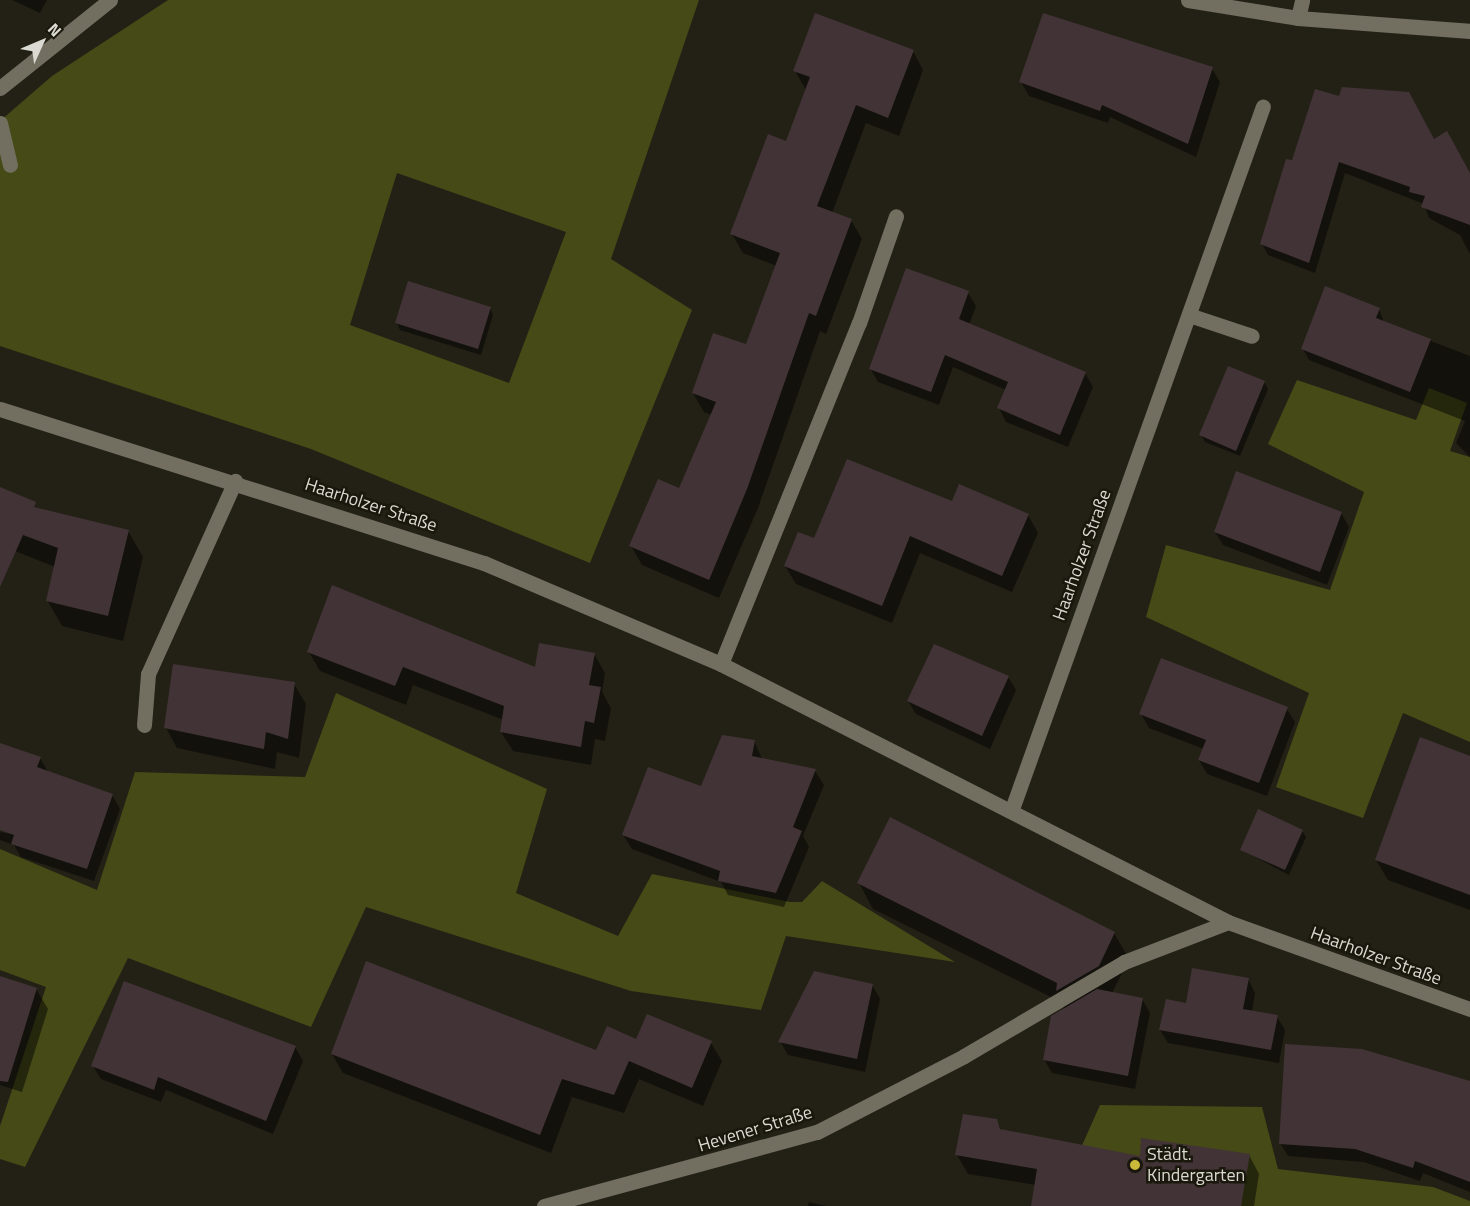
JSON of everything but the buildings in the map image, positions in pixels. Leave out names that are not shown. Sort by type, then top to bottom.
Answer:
[{"type":"street","points":[[0,88],[110,0]]},
{"type":"street","points":[[1188,0],[1298,18],[1470,31]]},
{"type":"street","points":[[1298,18],[1302,0]]},
{"type":"street","name":"Haarholzer Straße","points":[[1012,809],[1263,106]]},
{"type":"street","points":[[0,123],[10,165]]},
{"type":"street","points":[[721,664],[859,323],[896,216]]},
{"type":"street","points":[[1189,315],[1252,336]]},
{"type":"street","name":"Haarholzer Straße","points":[[0,409],[235,481],[484,563],[721,664],[1012,809],[1228,922],[1470,1009]]},
{"type":"street","points":[[144,725],[148,675],[235,481]]},
{"type":"street","name":"Hevener Straße","points":[[544,1206],[817,1132],[964,1056],[1124,962],[1228,922]]},
{"type":"green space","points":[[168,0],[699,0],[611,259],[692,310],[590,563],[311,449],[0,346],[0,121],[52,76]],"holes":[[[397,173],[566,232],[509,383],[350,325]]]},
{"type":"green space","points":[[1297,380],[1416,420],[1429,388],[1467,403],[1450,451],[1470,457],[1470,742],[1403,713],[1363,818],[1276,787],[1309,693],[1146,617],[1166,545],[1330,590],[1364,492],[1268,444]]},
{"type":"green space","points":[[336,693],[547,789],[516,893],[618,936],[652,874],[790,902],[802,902],[822,881],[955,962],[786,936],[761,1010],[631,991],[366,907],[311,1027],[128,958],[25,1167],[0,1159],[0,1126],[46,987],[0,970],[0,849],[97,890],[135,772],[305,777]]},
{"type":"green space","points":[[1100,1105],[1262,1107],[1278,1169],[1433,1187],[1470,1201],[1470,1206],[1055,1206]]},
{"type":"place","name":"Städt. Kindergarten","points":[[1135,1165]]}]
